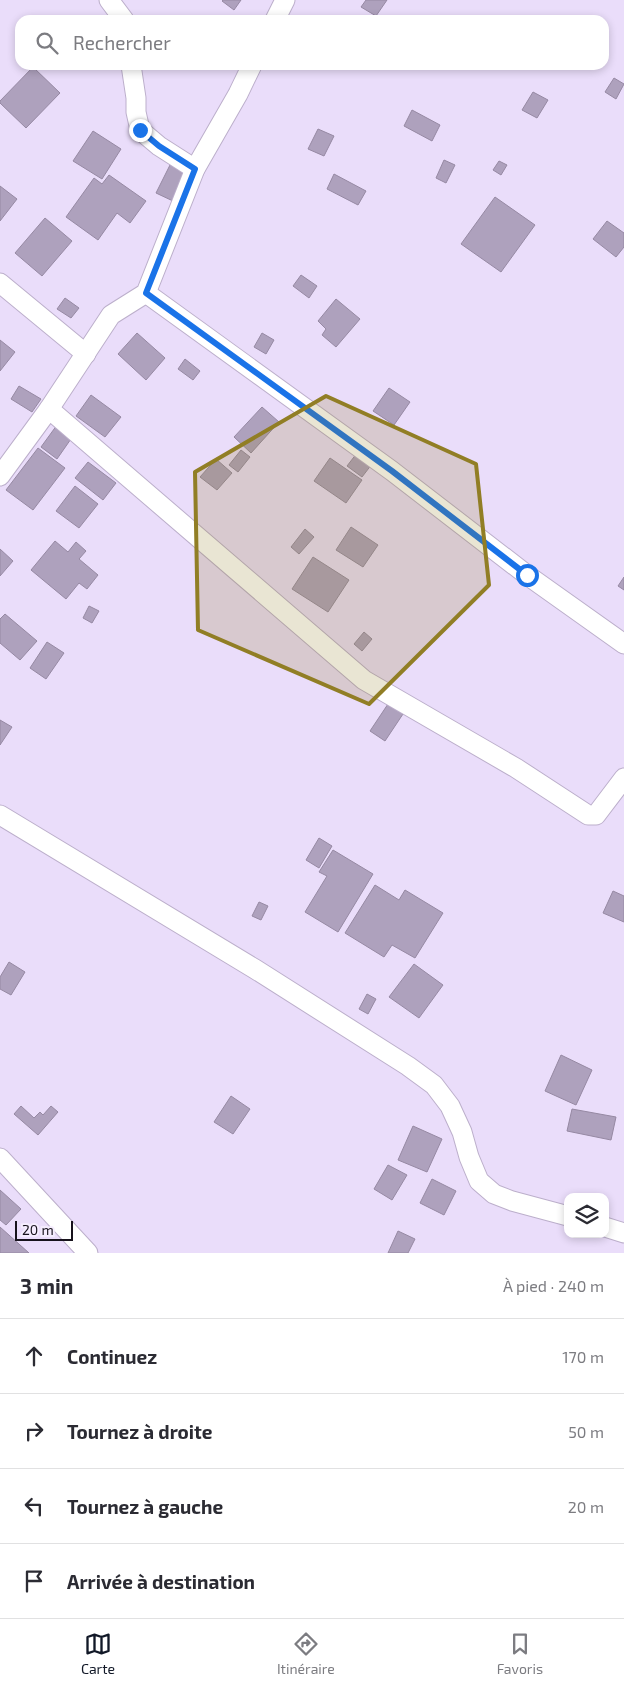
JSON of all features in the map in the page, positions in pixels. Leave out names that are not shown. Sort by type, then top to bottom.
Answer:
[{"type":"street","points":[[109,0],[120,15]]},
{"type":"street","points":[[278,15],[285,0]]},
{"type":"street","points":[[132,70],[136,112],[140,130],[159,146],[195,169]]},
{"type":"street","points":[[0,476],[49,409],[111,315],[146,293],[195,169],[249,70]]},
{"type":"street","points":[[0,283],[86,354]]},
{"type":"street","points":[[146,293],[392,471],[527,575],[624,644]]},
{"type":"street","points":[[49,409],[364,680],[516,768],[588,815],[596,815],[602,809],[624,778]]},
{"type":"street","points":[[0,815],[246,964],[434,1085],[450,1106],[479,1181],[494,1194],[512,1201],[564,1215]]},
{"type":"street","points":[[0,1158],[88,1253]]},
{"type":"street","points":[[609,1228],[624,1233]]},
{"type":"highlighted area","points":[[326,396],[476,464],[489,585],[369,704],[198,630],[195,472]]},
{"type":"building","points":[[223,0],[241,0],[234,10]]},
{"type":"building","points":[[366,0],[387,0],[377,15],[361,7]]},
{"type":"building","points":[[30,70],[36,70],[60,93],[26,128],[0,101]]},
{"type":"building","points":[[614,78],[624,84],[616,99],[605,92]]},
{"type":"building","points":[[533,92],[548,100],[537,118],[522,110]]},
{"type":"building","points":[[412,110],[440,125],[432,141],[404,126]]},
{"type":"building","points":[[318,129],[334,136],[324,156],[308,149]]},
{"type":"building","points":[[93,131],[121,149],[102,179],[73,161]]},
{"type":"building","points":[[444,160],[455,165],[446,183],[436,178]]},
{"type":"building","points":[[499,161],[507,165],[501,175],[493,170]]},
{"type":"building","points":[[171,163],[188,170],[173,201],[156,193]]},
{"type":"building","points":[[334,174],[366,191],[358,205],[327,189]]},
{"type":"building","points":[[109,175],[146,201],[130,223],[117,213],[98,240],[66,217],[94,178],[102,184]]},
{"type":"building","points":[[0,186],[17,199],[0,221]]},
{"type":"building","points":[[495,197],[535,225],[501,272],[461,244]]},
{"type":"building","points":[[45,218],[72,241],[42,276],[15,253]]},
{"type":"building","points":[[607,221],[624,233],[624,247],[616,257],[593,239]]},
{"type":"building","points":[[301,275],[317,286],[309,298],[293,286]]},
{"type":"building","points":[[65,298],[79,308],[71,318],[57,309]]},
{"type":"building","points":[[336,299],[360,319],[336,347],[322,335],[326,329],[318,321]]},
{"type":"building","points":[[137,333],[165,358],[146,380],[118,354]]},
{"type":"building","points":[[262,333],[274,340],[266,354],[254,347]]},
{"type":"building","points":[[0,340],[15,352],[0,371]]},
{"type":"building","points":[[185,359],[200,371],[193,380],[178,369]]},
{"type":"building","points":[[19,386],[41,399],[32,412],[11,399]]},
{"type":"building","points":[[389,388],[410,402],[394,425],[373,411]]},
{"type":"building","points":[[91,395],[121,417],[105,437],[76,416]]},
{"type":"building","points":[[262,407],[279,422],[251,453],[234,437]]},
{"type":"building","points":[[57,425],[73,436],[57,459],[41,447]]},
{"type":"building","points":[[38,448],[65,468],[33,510],[6,490]]},
{"type":"building","points":[[241,450],[250,457],[238,472],[229,465]]},
{"type":"building","points":[[357,453],[372,464],[362,477],[347,466]]},
{"type":"building","points":[[330,458],[362,480],[346,503],[314,481]]},
{"type":"building","points":[[216,459],[232,473],[217,490],[200,477]]},
{"type":"building","points":[[88,462],[116,483],[103,500],[75,478]]},
{"type":"building","points":[[75,486],[98,504],[79,528],[56,511]]},
{"type":"building","points":[[351,527],[378,545],[363,567],[336,550]]},
{"type":"building","points":[[305,529],[314,537],[299,554],[291,547]]},
{"type":"building","points":[[55,541],[68,552],[76,542],[86,551],[79,559],[98,575],[87,589],[79,583],[66,599],[31,570]]},
{"type":"building","points":[[0,549],[13,561],[0,576]]},
{"type":"building","points":[[313,557],[349,580],[328,612],[292,589]]},
{"type":"building","points":[[624,577],[624,590],[618,586]]},
{"type":"building","points":[[89,606],[99,611],[92,623],[83,618]]},
{"type":"building","points":[[5,614],[37,641],[20,660],[0,643],[0,619]]},
{"type":"building","points":[[364,632],[372,639],[362,651],[354,644]]},
{"type":"building","points":[[47,642],[64,653],[46,679],[30,668]]},
{"type":"building","points":[[388,704],[403,714],[385,741],[370,731]]},
{"type":"building","points":[[0,720],[12,727],[0,745]]},
{"type":"building","points":[[319,838],[332,846],[319,868],[306,860]]},
{"type":"building","points":[[333,850],[373,874],[338,932],[305,912],[327,876],[319,872]]},
{"type":"building","points":[[375,885],[399,900],[405,890],[443,913],[415,958],[392,945],[384,957],[345,933]]},
{"type":"building","points":[[613,891],[624,896],[624,922],[603,913]]},
{"type":"building","points":[[259,902],[268,906],[261,920],[252,916]]},
{"type":"building","points":[[9,962],[25,972],[11,995],[0,989],[0,977]]},
{"type":"building","points":[[414,964],[443,985],[419,1018],[389,997]]},
{"type":"building","points":[[367,994],[376,999],[368,1014],[359,1009]]},
{"type":"building","points":[[561,1055],[592,1070],[576,1105],[545,1091]]},
{"type":"building","points":[[231,1096],[250,1109],[233,1134],[214,1122]]},
{"type":"building","points":[[21,1106],[34,1118],[40,1112],[43,1115],[51,1106],[58,1112],[38,1135],[14,1114]]},
{"type":"building","points":[[572,1109],[616,1117],[611,1140],[567,1131]]},
{"type":"building","points":[[413,1126],[442,1139],[427,1172],[398,1160]]},
{"type":"building","points":[[388,1165],[407,1175],[392,1200],[374,1189]]},
{"type":"building","points":[[432,1179],[456,1191],[444,1215],[420,1203]]},
{"type":"building","points":[[0,1190],[21,1209],[6,1225],[0,1220]]},
{"type":"building","points":[[0,1227],[29,1253],[0,1253]]},
{"type":"building","points":[[398,1231],[415,1239],[408,1253],[388,1253]]},
{"type":"route","points":[[140,130],[159,146],[195,169],[146,293],[392,471],[527,575]]}]
